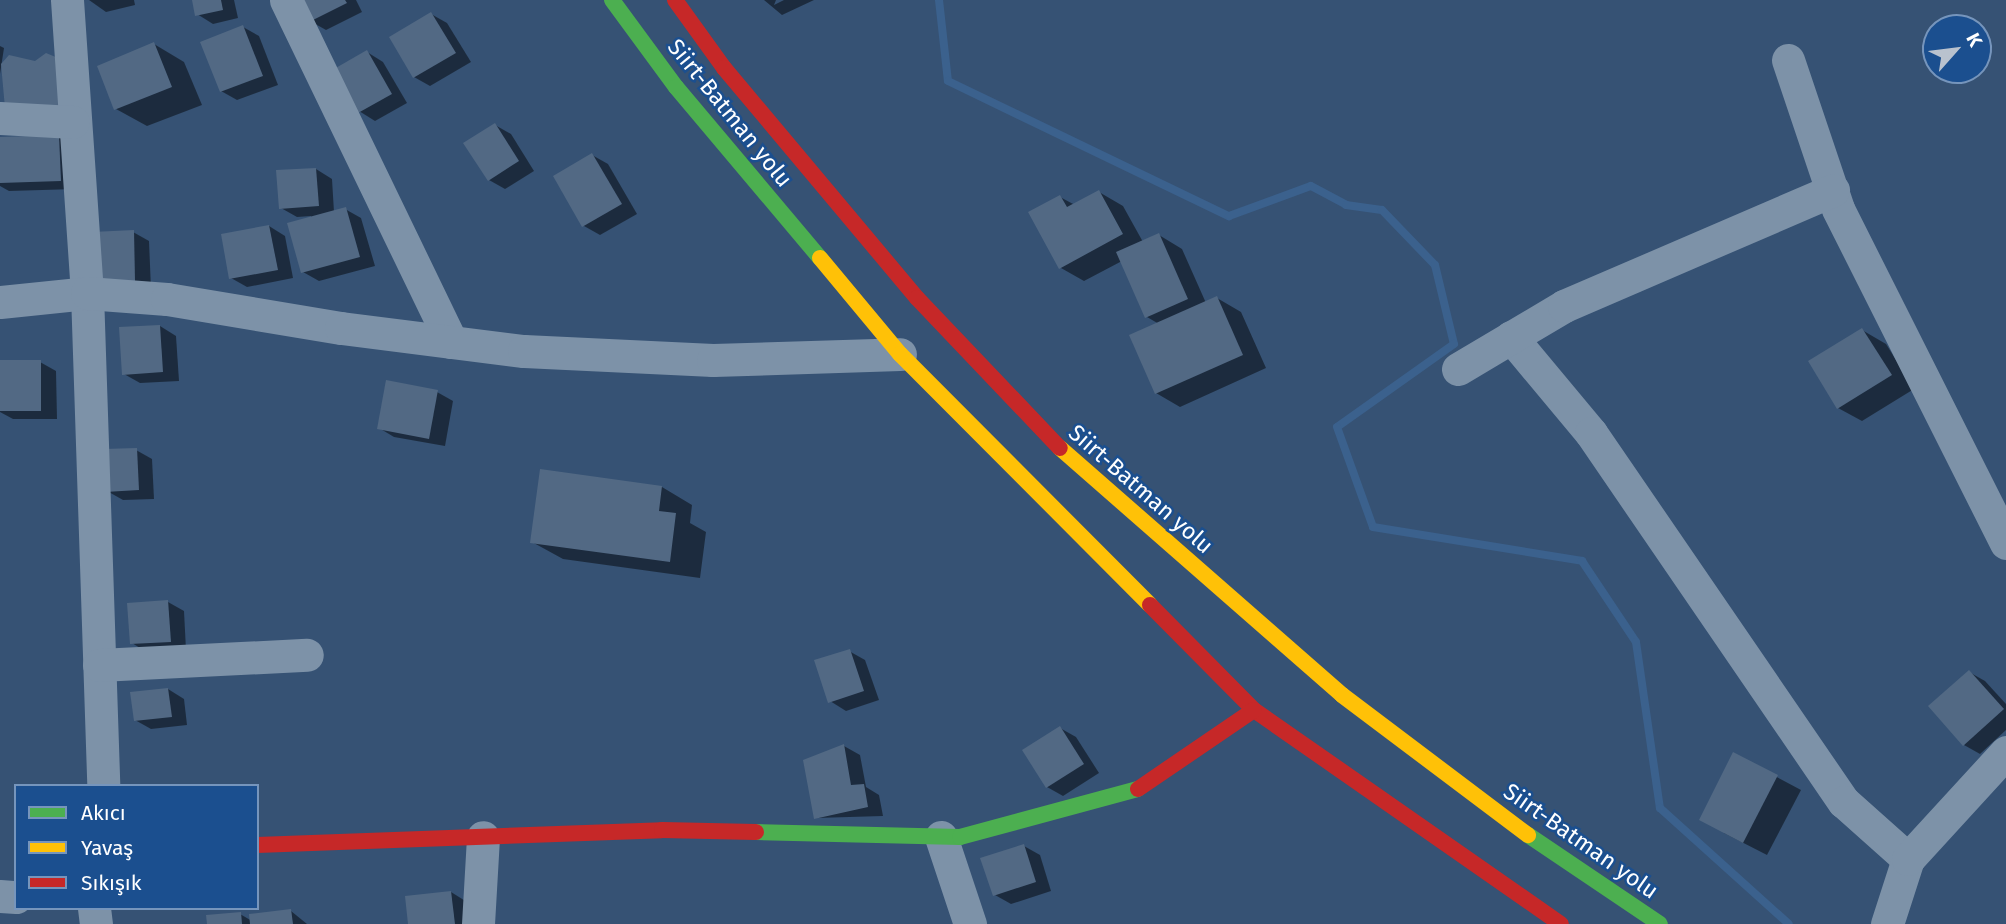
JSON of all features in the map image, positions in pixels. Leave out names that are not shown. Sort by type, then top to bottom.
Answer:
[{"type":"main road","name":"Siirt-Batman yolu","points":[[612,0],[676,87],[900,354],[1254,709],[1561,924]]},
{"type":"main road","name":"Siirt-Batman yolu","points":[[675,0],[724,68],[917,298],[1054,443],[1342,695],[1567,864],[1660,924]]},
{"type":"main road","points":[[259,845],[662,830],[960,837],[1134,792],[1254,709]]},
{"type":"street","points":[[66,0],[86,293],[103,784]]},
{"type":"street","points":[[286,0],[451,342]]},
{"type":"street","points":[[1788,60],[1833,190],[2006,543]]},
{"type":"street","points":[[0,118],[73,122]]},
{"type":"street","points":[[1458,369],[1564,306],[1833,190]]},
{"type":"street","points":[[0,302],[86,293],[167,299],[524,351],[713,360],[900,354]]},
{"type":"street","points":[[1511,337],[1591,433],[1844,802],[1908,859]]},
{"type":"street","points":[[99,665],[307,655]]},
{"type":"street","points":[[1887,924],[1908,859],[2006,752]]},
{"type":"street","points":[[941,836],[970,924]]},
{"type":"street","points":[[478,924],[482,837]]},
{"type":"building","points":[[192,0],[221,0],[223,10],[195,16]]},
{"type":"building","points":[[297,0],[345,0],[347,3],[309,22]]},
{"type":"building","points":[[431,12],[456,53],[413,78],[389,37]]},
{"type":"building","points":[[243,25],[263,76],[220,92],[200,42]]},
{"type":"building","points":[[154,42],[172,87],[114,110],[97,66]]},
{"type":"building","points":[[367,50],[392,94],[358,113],[334,69]]},
{"type":"building","points":[[46,53],[58,58],[60,106],[5,108],[1,64],[9,55],[35,61]]},
{"type":"building","points":[[495,123],[519,161],[488,181],[463,143]]},
{"type":"building","points":[[59,135],[61,181],[0,183],[0,137]]},
{"type":"building","points":[[592,153],[622,204],[582,227],[553,176]]},
{"type":"building","points":[[316,168],[319,206],[279,209],[276,170]]},
{"type":"building","points":[[1099,190],[1123,234],[1059,269],[1028,212],[1060,195],[1067,207]]},
{"type":"building","points":[[346,207],[360,257],[301,273],[287,223]]},
{"type":"building","points":[[269,225],[278,270],[229,279],[221,234]]},
{"type":"building","points":[[134,230],[135,281],[93,282],[92,232]]},
{"type":"building","points":[[1159,233],[1188,299],[1145,318],[1116,252]]},
{"type":"building","points":[[1217,296],[1243,355],[1155,394],[1129,335]]},
{"type":"building","points":[[160,325],[163,372],[122,375],[119,327]]},
{"type":"building","points":[[1862,328],[1892,375],[1837,409],[1808,361]]},
{"type":"building","points":[[0,360],[41,360],[41,411],[0,411]]},
{"type":"building","points":[[386,380],[438,390],[429,439],[377,429]]},
{"type":"building","points":[[137,448],[139,490],[105,492],[104,449]]},
{"type":"building","points":[[540,469],[662,486],[659,511],[676,513],[670,562],[530,543]]},
{"type":"building","points":[[168,600],[171,642],[130,644],[127,603]]},
{"type":"building","points":[[850,649],[864,691],[828,703],[814,660]]},
{"type":"building","points":[[1969,670],[2004,709],[1963,746],[1928,706]]},
{"type":"building","points":[[168,688],[172,717],[134,721],[130,692]]},
{"type":"building","points":[[1060,726],[1084,764],[1046,788],[1022,750]]},
{"type":"building","points":[[844,744],[851,785],[864,784],[868,807],[814,819],[803,760]]},
{"type":"building","points":[[1733,752],[1778,775],[1743,843],[1699,820]]},
{"type":"building","points":[[1024,844],[1036,882],[993,896],[980,858]]},
{"type":"building","points":[[451,891],[455,924],[408,924],[405,896]]},
{"type":"building","points":[[291,909],[293,924],[250,924],[249,914]]},
{"type":"building","points":[[241,912],[242,924],[207,924],[206,915]]},
{"type":"waterway","points":[[939,0],[948,81],[1229,216],[1311,186],[1346,205],[1382,210],[1435,265],[1454,344],[1337,427],[1373,527],[1582,561],[1636,642],[1660,808],[1789,924]]},
{"type":"traffic: fast","points":[[612,0],[676,87],[820,258]]},
{"type":"traffic: fast","points":[[756,832],[960,837],[1138,789]]},
{"type":"traffic: fast","points":[[1528,835],[1660,924]]},
{"type":"traffic: slow","points":[[820,258],[900,354],[1150,605]]},
{"type":"traffic: slow","points":[[1060,448],[1342,695],[1528,835]]},
{"type":"traffic: jam","points":[[675,0],[724,68],[917,298],[1060,448]]},
{"type":"traffic: jam","points":[[1150,605],[1254,710],[1561,924]]},
{"type":"traffic: jam","points":[[1138,789],[1254,710]]},
{"type":"traffic: jam","points":[[259,845],[662,830],[756,832]]}]
